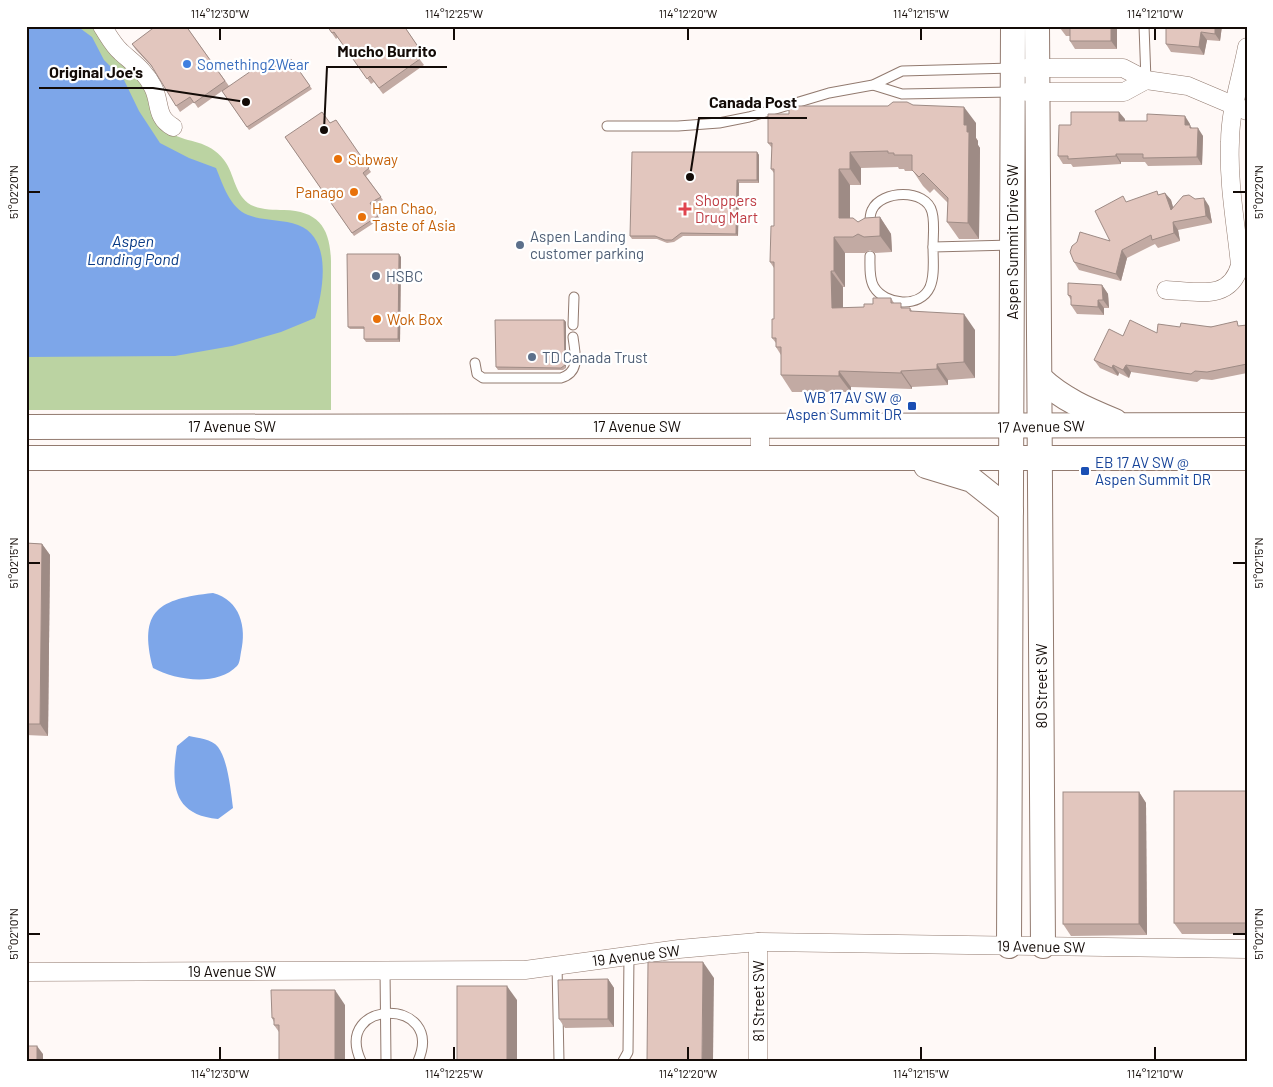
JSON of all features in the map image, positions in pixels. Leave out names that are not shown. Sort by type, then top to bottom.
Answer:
[{"type":"main road","name":"Aspen Summit Drive SW","points":[[1010,458],[1013,26]]},
{"type":"main road","name":"Aspen Summit Drive SW","points":[[1037,26],[1041,426]]},
{"type":"main road","points":[[1040,378],[1060,394],[1085,409],[1126,425]]},
{"type":"main road","name":"17 Avenue SW","points":[[26,426],[1010,427],[1247,425]]},
{"type":"main road","points":[[112,426],[112,458]]},
{"type":"main road","points":[[356,426],[357,458]]},
{"type":"main road","name":"80 Street SW","points":[[1041,426],[1043,946]]},
{"type":"main road","name":"17 Avenue SW","points":[[26,458],[1247,458]]},
{"type":"main road","name":"80 Street SW","points":[[1009,946],[1010,458]]},
{"type":"main road","points":[[903,459],[972,480],[1011,511]]},
{"type":"main road","points":[[1010,754],[1042,753]]},
{"type":"street","points":[[102,26],[119,51],[137,65],[144,74],[153,88],[160,116],[173,127]]},
{"type":"street","points":[[1166,290],[1220,292],[1230,285],[1238,273],[1240,265],[1230,156],[1240,108],[1247,48]]},
{"type":"street","points":[[1012,68],[1123,68],[1146,80],[1188,86],[1240,108]]},
{"type":"street","points":[[1012,92],[1124,92],[1146,80]]},
{"type":"street","points":[[760,426],[760,458]]},
{"type":"street","name":"19 Avenue SW","points":[[26,972],[525,970],[629,955],[758,942],[1247,949]]},
{"type":"street","name":"81 Street SW","points":[[758,942],[758,1061]]},
{"type":"lane","points":[[1144,26],[1146,80]]},
{"type":"lane","points":[[607,126],[678,126],[719,123],[749,117],[828,93],[873,85],[902,71],[1012,68]]},
{"type":"lane","points":[[873,85],[902,94],[1012,92]]},
{"type":"lane","points":[[870,232],[870,212],[876,203],[889,196],[912,196],[924,201],[932,211],[933,275],[929,288],[919,298],[900,303],[883,298],[873,286],[870,256]]},
{"type":"lane","points":[[933,247],[1012,244]]},
{"type":"lane","points":[[573,325],[574,296]]},
{"type":"lane","points":[[475,363],[477,374],[483,378],[561,378],[569,376],[574,370],[576,359],[573,337]]},
{"type":"lane","points":[[623,1061],[628,1052],[629,955]]},
{"type":"lane","points":[[557,965],[559,1061]]},
{"type":"lane","points":[[385,970],[386,1061]]},
{"type":"lane","points":[[360,1061],[356,1042],[359,1031],[375,1015],[386,1012],[396,1012],[414,1023],[423,1042],[418,1061]]},
{"type":"green space","name":"Aspen Landing Pond","points":[[26,26],[96,26],[126,59],[146,87],[151,111],[156,120],[171,133],[205,145],[218,153],[228,166],[245,201],[263,209],[296,211],[306,214],[320,224],[328,239],[331,261],[331,410],[26,410]]},
{"type":"water","name":"Aspen Landing Pond","points":[[26,26],[77,26],[92,37],[104,60],[124,80],[139,111],[160,143],[189,158],[216,168],[232,202],[242,212],[254,217],[292,223],[309,232],[317,241],[323,266],[321,294],[315,318],[281,332],[232,346],[175,356],[26,357]]},
{"type":"water","points":[[213,593],[230,602],[235,608],[242,624],[243,643],[237,666],[229,673],[207,679],[173,676],[153,668],[148,633],[151,620],[157,611],[166,604],[179,599]]},
{"type":"water","points":[[189,736],[205,739],[215,744],[224,760],[233,808],[218,819],[191,811],[183,804],[178,795],[174,772],[177,746]]},
{"type":"building","points":[[156,26],[186,26],[225,81],[194,103],[190,97],[176,106],[151,65],[132,44]]},
{"type":"building","points":[[327,26],[404,26],[419,48],[414,51],[420,59],[379,88],[370,76],[367,79],[334,32],[332,33]]},
{"type":"building","points":[[1061,26],[1111,26],[1111,41],[1070,41],[1070,28],[1060,28]]},
{"type":"building","points":[[1166,26],[1215,26],[1215,34],[1201,32],[1199,47],[1166,44]]},
{"type":"building","points":[[270,58],[277,68],[291,59],[310,86],[247,127],[222,91]]},
{"type":"building","points":[[893,102],[907,102],[913,105],[964,107],[964,125],[967,125],[967,132],[969,132],[968,223],[947,222],[948,198],[923,173],[919,177],[912,170],[912,155],[894,155],[894,153],[888,153],[888,151],[850,152],[850,169],[839,169],[839,218],[853,218],[858,222],[865,218],[880,217],[880,236],[864,237],[858,234],[853,237],[834,237],[834,271],[831,271],[832,308],[864,307],[864,304],[873,304],[873,298],[891,298],[891,303],[901,303],[901,308],[910,308],[910,311],[964,314],[964,362],[937,364],[937,369],[901,371],[901,373],[839,371],[839,376],[781,375],[781,347],[776,347],[776,338],[772,338],[774,262],[770,262],[771,226],[774,226],[774,169],[771,169],[772,143],[768,143],[768,114],[789,114],[789,106],[888,106]]},
{"type":"building","points":[[322,112],[330,123],[336,120],[369,168],[363,173],[381,197],[370,203],[378,216],[352,233],[285,137]]},
{"type":"building","points":[[1071,112],[1119,112],[1119,121],[1147,121],[1147,114],[1185,116],[1185,125],[1190,125],[1190,128],[1198,128],[1197,157],[1143,158],[1143,154],[1116,154],[1116,156],[1068,159],[1068,156],[1058,156],[1059,125],[1071,125]]},
{"type":"building","name":"Shoppers Drug Mart","points":[[632,152],[757,152],[757,180],[737,180],[736,234],[681,233],[672,240],[665,240],[655,236],[630,236]]},
{"type":"building","points":[[1157,191],[1158,195],[1165,193],[1171,210],[1183,196],[1189,195],[1195,199],[1204,198],[1206,216],[1173,222],[1174,233],[1152,240],[1151,235],[1122,250],[1116,274],[1074,262],[1070,252],[1072,246],[1077,242],[1080,232],[1110,241],[1095,211],[1123,196],[1126,202]]},
{"type":"building","points":[[347,254],[399,254],[398,339],[364,339],[364,327],[348,327]]},
{"type":"building","points":[[1068,283],[1102,285],[1103,300],[1098,300],[1098,307],[1071,305],[1071,296],[1068,295]]},
{"type":"building","name":"TD Canada Trust","points":[[495,320],[564,320],[565,365],[561,368],[496,367]]},
{"type":"building","points":[[1130,320],[1157,333],[1158,324],[1180,327],[1181,323],[1211,327],[1237,321],[1238,326],[1247,325],[1247,364],[1207,372],[1195,371],[1191,374],[1126,365],[1123,370],[1113,365],[1112,368],[1094,360],[1109,329],[1123,336]]},
{"type":"building","points":[[26,543],[42,544],[40,724],[26,724]]},
{"type":"building","points":[[1174,791],[1247,791],[1247,923],[1174,923]]},
{"type":"building","points":[[1063,792],[1139,792],[1139,924],[1063,924]]},
{"type":"building","points":[[648,962],[703,962],[702,1061],[647,1061]]},
{"type":"building","points":[[608,979],[608,1019],[559,1019],[558,980]]},
{"type":"building","points":[[457,986],[507,986],[507,1061],[457,1061]]},
{"type":"building","points":[[271,990],[335,990],[335,1061],[279,1061],[279,1025],[274,1025],[274,1018],[272,1018]]},
{"type":"building","points":[[26,1046],[37,1046],[37,1061],[26,1061]]},
{"type":"place","name":"Something2Wear","points":[[187,64]]},
{"type":"place","name":"Original Joe's","points":[[246,102]]},
{"type":"place","name":"Mucho Burrito","points":[[324,130]]},
{"type":"place","name":"Subway","points":[[338,159]]},
{"type":"place","name":"Canada Post","points":[[690,177]]},
{"type":"place","name":"Panago","points":[[354,192]]},
{"type":"place","name":"Shoppers Drug Mart","points":[[685,209]]},
{"type":"place","name":"Han Chao, Taste of Asia","points":[[362,217]]},
{"type":"place","name":"Aspen Landing customer parking","points":[[520,245]]},
{"type":"place","name":"HSBC","points":[[376,276]]},
{"type":"place","name":"Wok Box","points":[[377,319]]},
{"type":"place","name":"TD Canada Trust","points":[[532,357]]},
{"type":"place","name":"WB 17 AV SW @ Aspen Summit DR","points":[[912,406]]},
{"type":"place","name":"EB 17 AV SW @ Aspen Summit DR","points":[[1085,471]]}]
